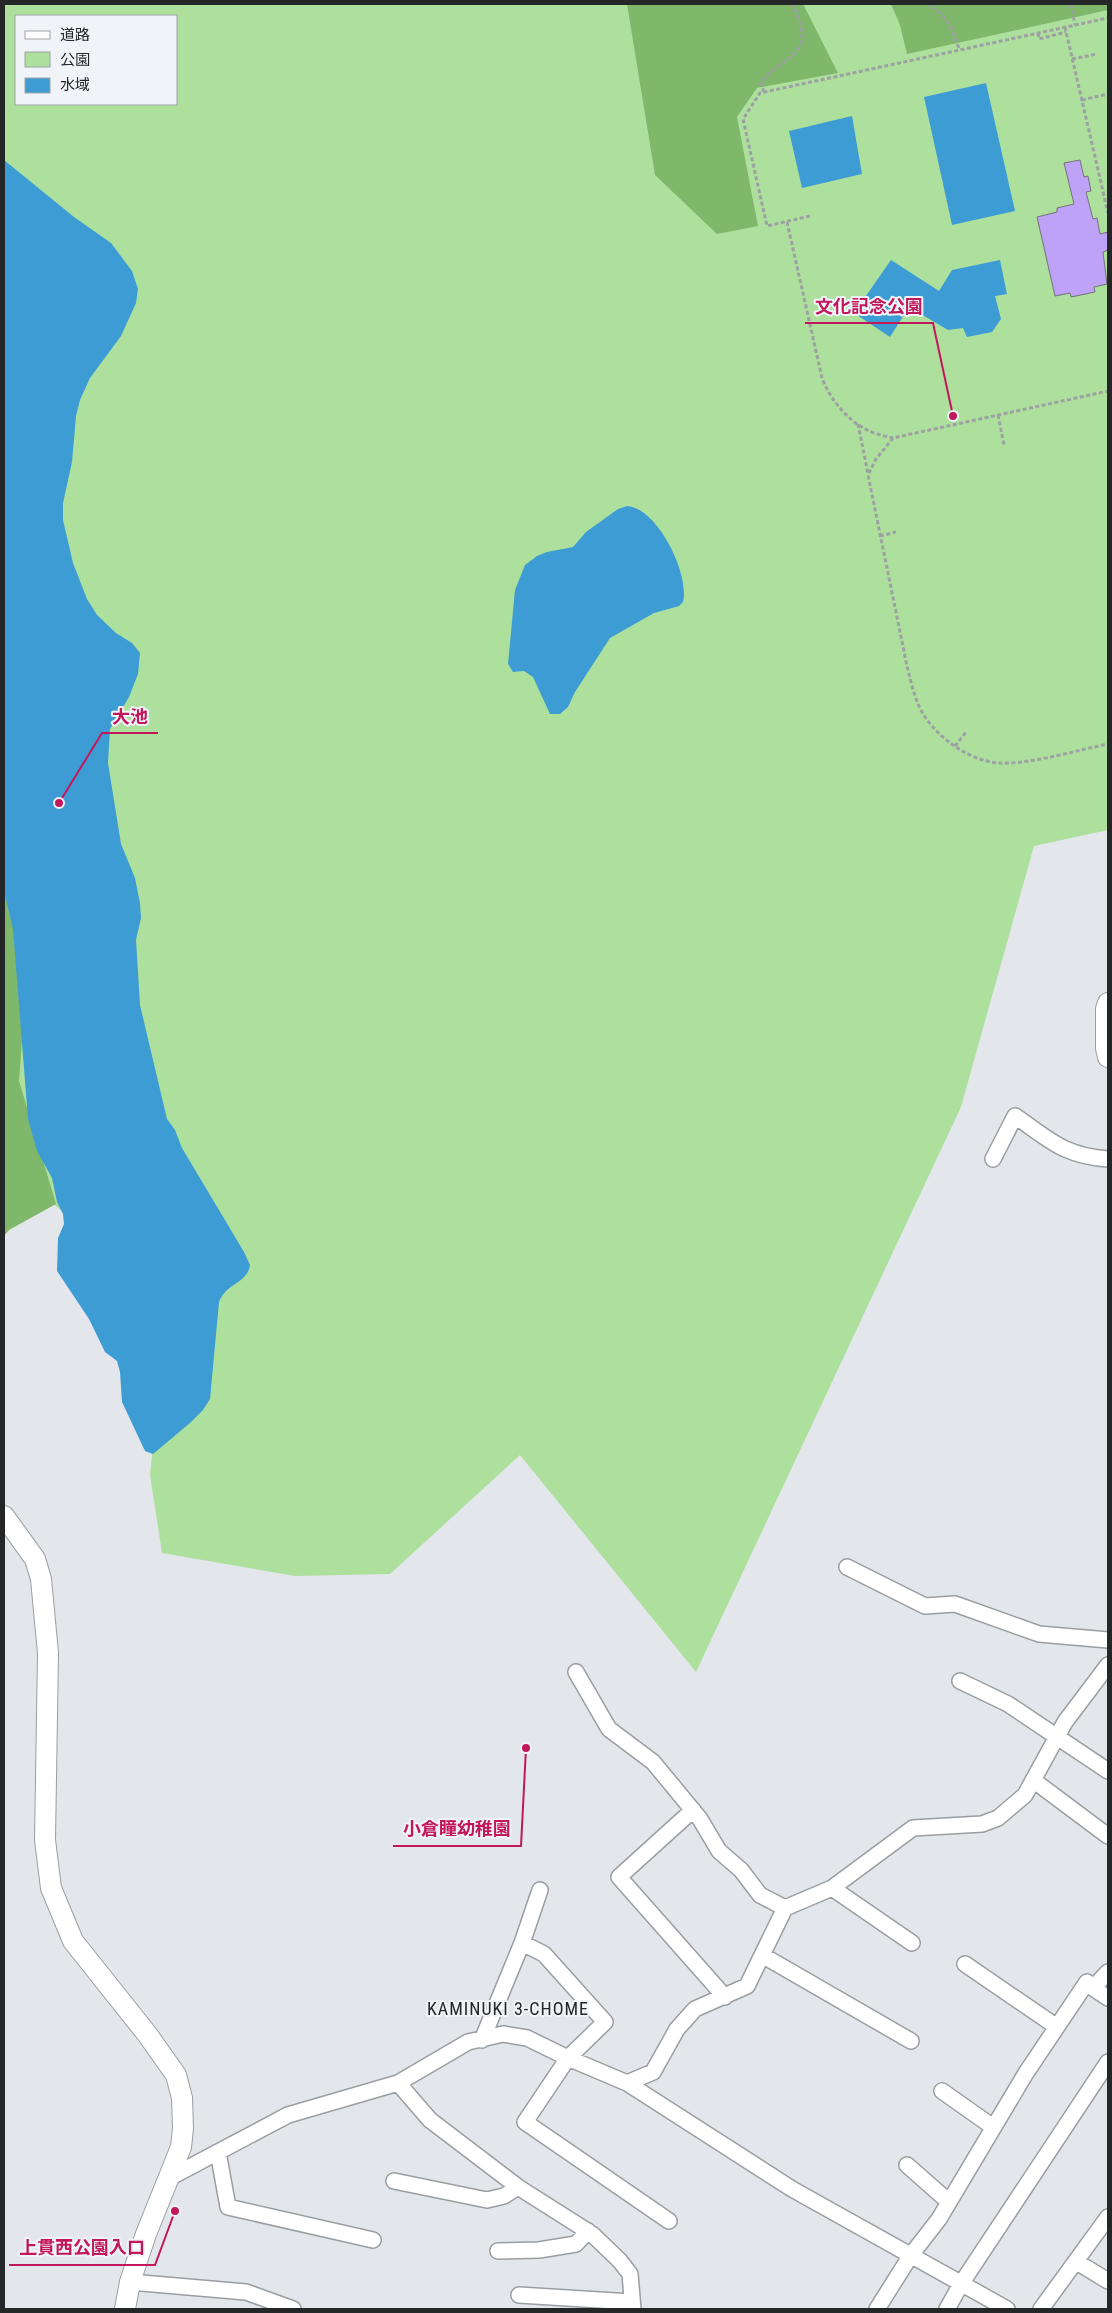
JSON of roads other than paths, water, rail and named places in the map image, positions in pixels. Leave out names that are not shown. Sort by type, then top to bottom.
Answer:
[{"type":"street","points":[[1108,1003],[1106,1009],[1106,1048],[1108,1057]]},
{"type":"street","points":[[993,1159],[1015,1116],[1066,1152],[1091,1158],[1108,1159]]},
{"type":"street","points":[[4,1516],[35,1560],[42,1589],[48,1653],[45,1840],[51,1888],[73,1941],[147,2034],[176,2075],[182,2098],[183,2128],[180,2147],[146,2234],[130,2282],[125,2309]]},
{"type":"street","points":[[847,1567],[925,1606],[955,1604],[1039,1634],[1108,1640]]},
{"type":"street","points":[[627,2083],[653,2072],[677,2028],[695,2009],[747,1986],[785,1908],[832,1888],[914,1828],[982,1824],[998,1818],[1025,1795],[1065,1722],[1108,1665]]},
{"type":"street","points":[[576,1672],[609,1729],[653,1762],[693,1810],[718,1851],[741,1870],[760,1895],[785,1908]]},
{"type":"street","points":[[960,1681],[1008,1704],[1108,1771]]},
{"type":"street","points":[[1034,1780],[1108,1836]]},
{"type":"street","points":[[693,1810],[619,1877],[725,1997]]},
{"type":"street","points":[[832,1888],[912,1943]]},
{"type":"street","points":[[482,2040],[522,1943],[540,1890]]},
{"type":"street","points":[[522,1943],[544,1954],[605,2022],[568,2058],[525,2122],[669,2220]]},
{"type":"street","points":[[762,1955],[911,2041]]},
{"type":"street","points":[[965,1964],[1057,2027]]},
{"type":"street","points":[[1093,1988],[1108,1972]]},
{"type":"street","points":[[877,2309],[911,2255],[939,2219],[993,2127],[1087,1982],[1108,1998]]},
{"type":"street","points":[[169,2178],[288,2115],[398,2083],[468,2042],[503,2034],[528,2038],[568,2058],[627,2083],[792,2189],[1006,2309]]},
{"type":"street","points":[[947,2309],[961,2284],[1108,2062]]},
{"type":"street","points":[[398,2083],[430,2120],[518,2187],[588,2231],[620,2261],[630,2274],[632,2305],[519,2295]]},
{"type":"street","points":[[942,2091],[993,2127]]},
{"type":"street","points":[[218,2152],[228,2208],[373,2240]]},
{"type":"street","points":[[907,2165],[949,2202]]},
{"type":"street","points":[[394,2181],[488,2200],[504,2196],[518,2187]]},
{"type":"street","points":[[1041,2309],[1108,2217]]},
{"type":"street","points":[[498,2251],[539,2250],[576,2244],[588,2231]]},
{"type":"street","points":[[1077,2262],[1108,2281]]},
{"type":"street","points":[[130,2282],[246,2292],[293,2309]]},
{"type":"water","points":[[986,83],[1015,211],[952,225],[924,97]]},
{"type":"water","points":[[852,116],[862,174],[802,188],[789,131]]},
{"type":"water","points":[[4,160],[74,217],[111,243],[132,271],[138,289],[136,303],[121,336],[90,378],[80,400],[76,416],[72,462],[63,503],[63,520],[73,563],[87,599],[97,615],[116,633],[132,643],[140,653],[138,674],[129,697],[110,729],[108,763],[121,844],[135,878],[140,903],[141,918],[136,940],[140,1005],[167,1119],[175,1130],[182,1148],[250,1265],[245,1276],[227,1290],[219,1302],[210,1399],[203,1410],[190,1423],[153,1454],[145,1451],[122,1402],[120,1372],[117,1361],[105,1352],[89,1319],[57,1271],[58,1238],[64,1224],[63,1214],[57,1202],[52,1178],[37,1151],[28,1119],[13,929],[4,891]]},
{"type":"water","points":[[891,260],[939,291],[952,270],[1000,260],[1007,294],[995,296],[1001,319],[992,332],[967,337],[963,328],[948,330],[909,307],[890,337],[854,313]]},
{"type":"water","points":[[627,506],[639,510],[650,518],[669,545],[677,560],[682,576],[683,602],[679,606],[654,613],[610,638],[575,692],[568,707],[560,714],[550,714],[533,677],[524,671],[513,672],[508,664],[515,590],[525,565],[537,556],[573,547],[586,532],[618,509]]},
{"type":"place","name":"文化記念公園","points":[[953,416]]},
{"type":"place","name":"大池","points":[[59,803]]},
{"type":"place","name":"小倉瞳幼稚園","points":[[526,1748]]},
{"type":"place","name":"上貫西公園入口","points":[[175,2211]]},
{"type":"district","name":"KAMINUKI 3-CHOME","points":[[508,2009]]}]
